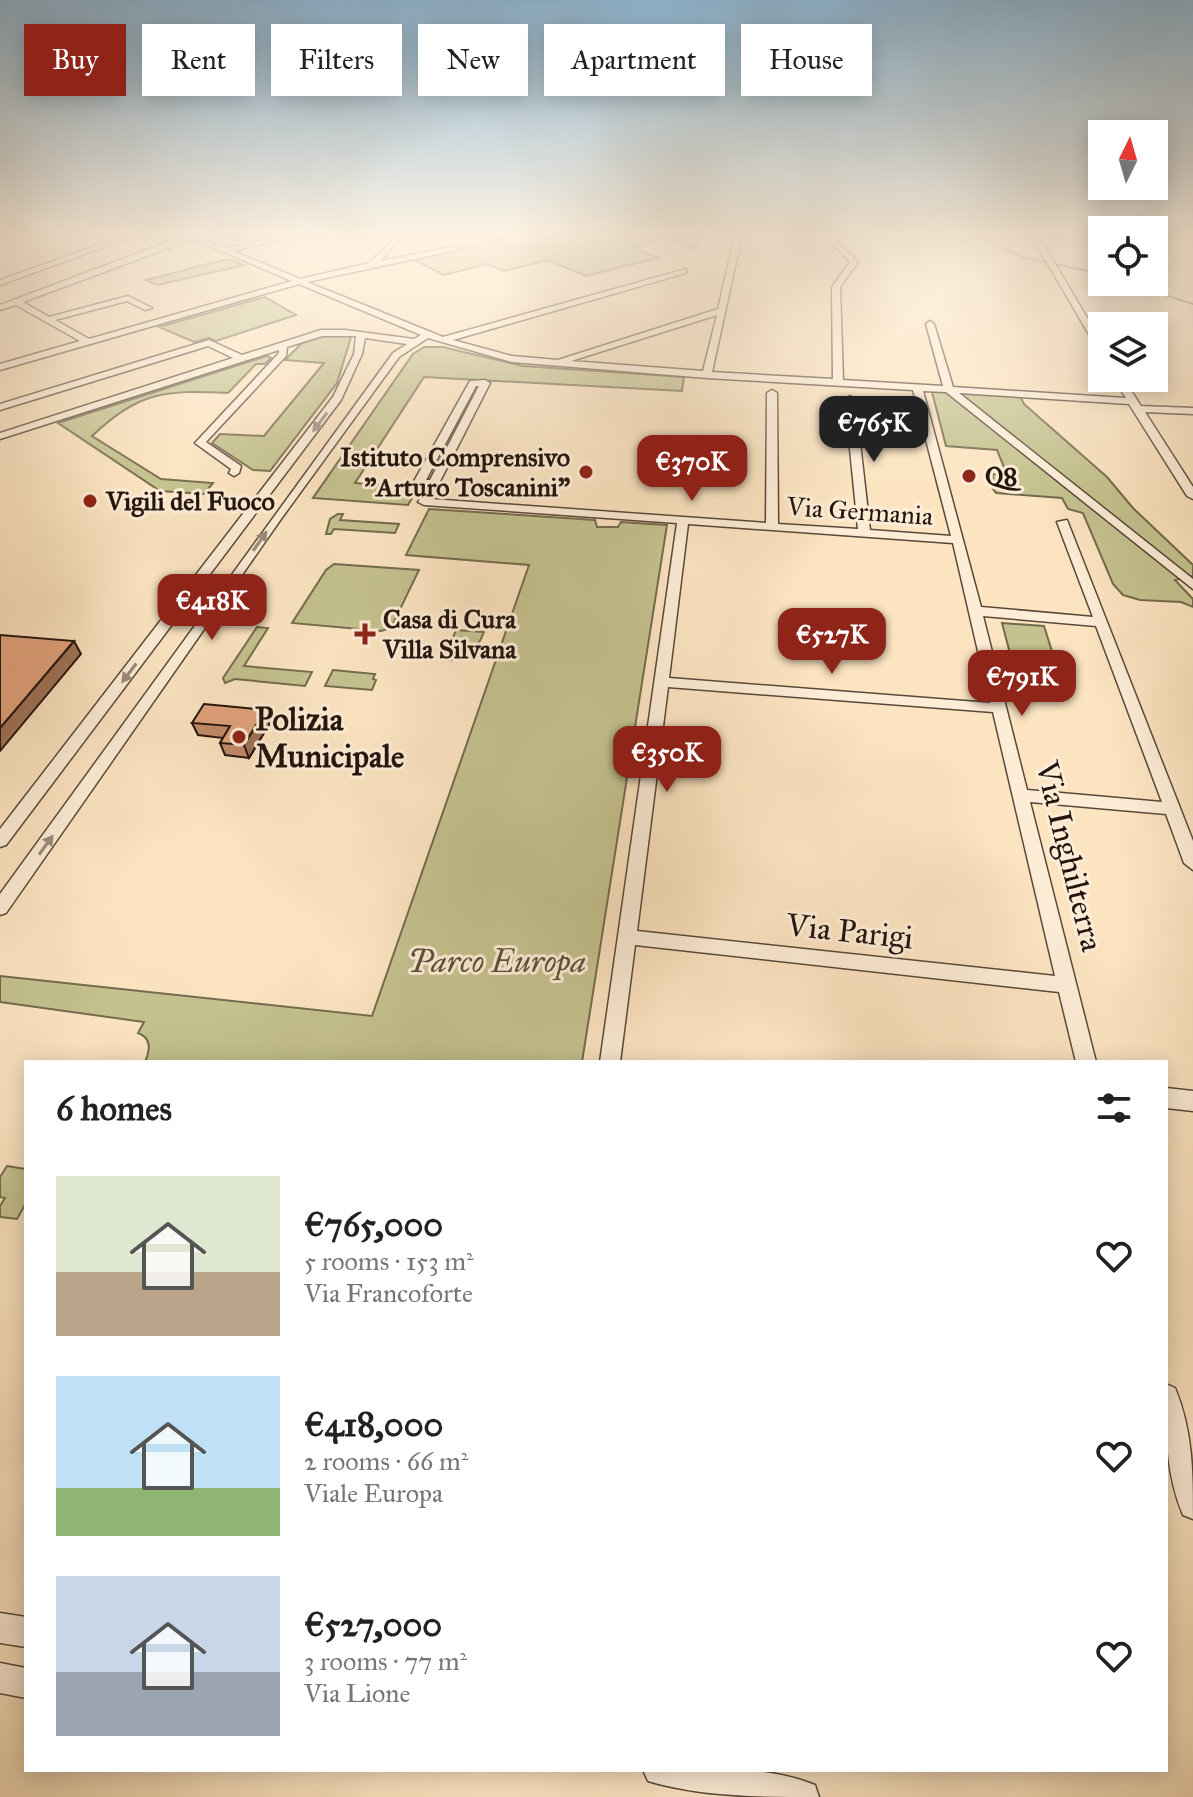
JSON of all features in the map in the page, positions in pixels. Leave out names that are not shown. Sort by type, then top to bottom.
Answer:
[{"type":"street","points":[[47,320],[51,319]]},
{"type":"street","points":[[0,367],[171,319]]},
{"type":"street","points":[[0,436],[242,359],[353,319]]},
{"type":"street","points":[[355,319],[367,350]]},
{"type":"street","points":[[389,319],[427,335],[497,356],[552,364],[986,392],[1193,411]]},
{"type":"street","points":[[297,340],[329,332],[412,342],[442,340],[516,319]]},
{"type":"street","points":[[552,364],[695,319]]},
{"type":"street","points":[[707,375],[721,319]]},
{"type":"street","points":[[837,319],[838,383]]},
{"type":"street","points":[[47,320],[88,342]]},
{"type":"street","points":[[930,324],[949,390],[1190,580]]},
{"type":"street","points":[[0,908],[277,517],[396,355],[427,335]]},
{"type":"street","points":[[0,407],[209,343],[242,359]]},
{"type":"street","points":[[234,473],[237,468],[200,443],[283,354],[283,345]]},
{"type":"street","points":[[367,350],[389,349],[396,355]]},
{"type":"street","points":[[0,841],[338,398],[367,350]]},
{"type":"street","points":[[473,383],[485,383],[458,438],[434,484],[419,483],[473,383]]},
{"type":"street","name":"Via Inghilterra","points":[[917,388],[976,611],[1086,1060]]},
{"type":"street","points":[[967,403],[986,392]]},
{"type":"street","points":[[1126,392],[1193,496]]},
{"type":"street","points":[[772,393],[772,527]]},
{"type":"street","points":[[850,399],[864,533]]},
{"type":"street","points":[[0,426],[13,432]]},
{"type":"street","name":"Via Germania","points":[[434,484],[424,502],[958,540]]},
{"type":"street","points":[[256,505],[290,499]]},
{"type":"street","points":[[256,505],[277,517]]},
{"type":"street","points":[[610,1060],[683,520]]},
{"type":"street","points":[[1063,522],[1193,863]]},
{"type":"street","points":[[976,611],[1101,622]]},
{"type":"street","points":[[661,682],[999,708]]},
{"type":"street","points":[[1020,795],[1172,809]]},
{"type":"street","name":"Via Parigi","points":[[627,937],[1067,985]]},
{"type":"street","points":[[1168,1098],[1193,1101]]},
{"type":"street","points":[[1168,1402],[1184,1438],[1193,1505]]},
{"type":"street","points":[[0,1628],[24,1632]]},
{"type":"street","points":[[0,1678],[24,1683]]},
{"type":"street","points":[[668,1772],[760,1793],[803,1797]]},
{"type":"green space","points":[[188,319],[284,319],[216,341],[209,338],[194,342],[159,327]]},
{"type":"green space","points":[[332,334],[351,337],[337,383],[270,471],[253,470],[212,443],[220,434],[264,436],[324,363],[285,360],[302,343]]},
{"type":"green space","points":[[424,347],[443,347],[523,366],[684,377],[682,391],[424,377],[355,483],[418,488],[408,505],[313,498],[413,354]]},
{"type":"green space","points":[[267,356],[271,358],[265,364],[256,364],[228,393],[187,392],[154,396],[125,410],[92,436],[161,479],[213,483],[204,494],[160,491],[58,423]]},
{"type":"green space","points":[[932,392],[1020,396],[1024,404],[1107,477],[1133,508],[1193,565],[1193,576],[1175,580],[1193,599],[1193,607],[1181,602],[1140,600],[1123,595],[1113,584],[1083,513],[1068,509],[1062,498],[996,493],[993,489],[1002,488],[1001,485],[994,485],[992,474],[1007,475],[997,450],[946,446]]},
{"type":"green space","name":"Parco Europa","points":[[429,509],[595,520],[597,527],[618,527],[621,522],[667,525],[582,1060],[146,1060],[149,1045],[146,1038],[138,1033],[144,1022],[0,1002],[0,976],[372,1016],[529,565],[406,555]]},
{"type":"green space","points":[[343,514],[340,520],[399,524],[395,533],[334,529],[331,534],[326,534],[330,519]]},
{"type":"green space","points":[[334,564],[419,570],[391,628],[381,631],[292,623],[326,570]]},
{"type":"green space","points":[[1002,623],[1044,626],[1056,664],[1012,661]]},
{"type":"green space","points":[[257,627],[268,628],[244,666],[312,672],[305,686],[235,679],[225,683],[223,678]]},
{"type":"green space","points":[[456,630],[484,632],[469,654],[444,660]]},
{"type":"green space","points":[[333,670],[375,674],[373,679],[376,680],[372,690],[325,686]]},
{"type":"green space","points":[[7,1166],[24,1169],[24,1207],[17,1219],[0,1217],[0,1206],[5,1198],[0,1197],[0,1177]]},
{"type":"building","points":[[0,635],[74,641],[0,728]]},
{"type":"building","points":[[204,704],[265,710],[244,745],[220,743],[230,726],[192,723]]},
{"type":"place","name":"Istituto Comprensivo \"Arturo Toscanini\"","points":[[586,472]]},
{"type":"place","name":"Q8","points":[[969,476]]},
{"type":"place","name":"Vigili del Fuoco","points":[[90,501]]},
{"type":"place","name":"Casa di Cura Villa Silvana","points":[[365,634]]},
{"type":"place","name":"Polizia Municipale","points":[[239,737]]}]
